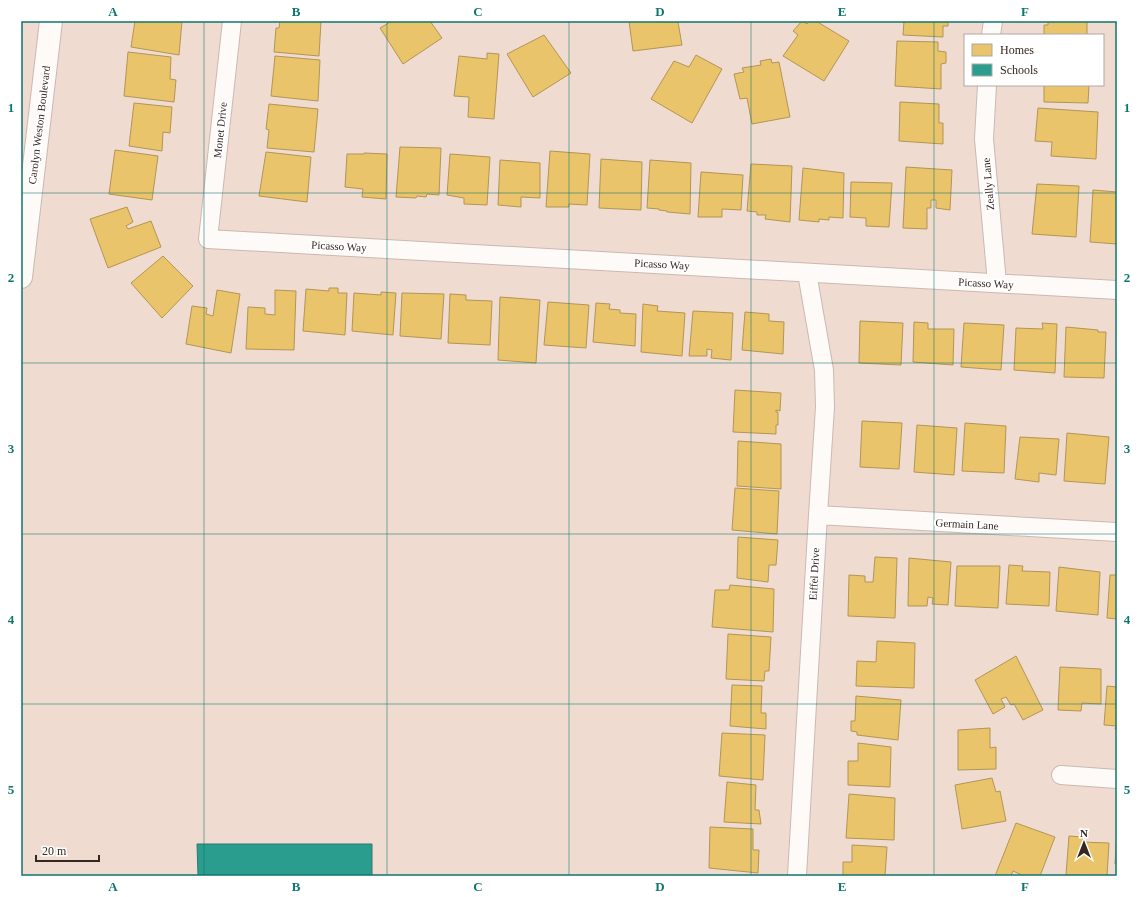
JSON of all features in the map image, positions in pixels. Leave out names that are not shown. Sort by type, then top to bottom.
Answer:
[{"type":"street","name":"Carolyn Weston Boulevard","points":[[21,277],[51,21]]},
{"type":"street","name":"Monet Drive","points":[[208,239],[232,21]]},
{"type":"street","points":[[991,34],[992,21]]},
{"type":"street","name":"Zeally Lane","points":[[987,86],[984,138],[997,283]]},
{"type":"street","name":"Picasso Way","points":[[208,239],[1117,290]]},
{"type":"street","name":"Eiffel Drive","points":[[797,876],[825,407],[824,370],[807,273]]},
{"type":"street","name":"Germain Lane","points":[[818,515],[1117,532]]},
{"type":"street","points":[[1060,775],[1117,779]]},
{"type":"building: Homes","points":[[135,21],[182,21],[179,55],[131,47]]},
{"type":"building: Homes","points":[[280,21],[321,21],[319,56],[274,52],[276,28],[279,28]]},
{"type":"building: Homes","points":[[392,21],[430,21],[442,38],[403,64],[380,28]]},
{"type":"building: Homes","points":[[629,21],[678,22],[682,45],[633,51]]},
{"type":"building: Homes","points":[[802,21],[807,24],[810,21],[816,21],[849,41],[824,81],[783,56],[798,35],[793,31]]},
{"type":"building: Homes","points":[[904,21],[948,21],[948,26],[943,26],[943,37],[903,35]]},
{"type":"building: Homes","points":[[1048,21],[1087,21],[1087,34],[1044,34],[1044,25],[1048,25]]},
{"type":"building: Homes","points":[[544,35],[571,73],[533,97],[507,54]]},
{"type":"building: Homes","points":[[897,41],[938,42],[938,51],[946,52],[946,63],[941,64],[941,89],[895,86]]},
{"type":"building: Homes","points":[[128,52],[171,57],[170,79],[176,80],[174,102],[124,96]]},
{"type":"building: Homes","points":[[487,53],[499,54],[494,119],[468,117],[469,97],[454,96],[459,56],[487,59]]},
{"type":"building: Homes","points":[[696,55],[722,69],[692,123],[651,99],[674,61],[689,67]]},
{"type":"building: Homes","points":[[275,56],[320,60],[318,101],[271,96]]},
{"type":"building: Homes","points":[[771,59],[772,63],[779,62],[790,117],[752,124],[747,98],[740,99],[734,74],[744,72],[742,68],[761,65],[760,61]]},
{"type":"building: Homes","points":[[1044,86],[1089,86],[1088,103],[1044,102]]},
{"type":"building: Homes","points":[[900,102],[939,104],[939,123],[943,123],[943,144],[899,141]]},
{"type":"building: Homes","points":[[134,103],[172,107],[170,133],[163,132],[162,151],[129,146]]},
{"type":"building: Homes","points":[[269,104],[318,109],[314,152],[267,148],[269,130],[266,129]]},
{"type":"building: Homes","points":[[1038,108],[1098,112],[1096,159],[1051,156],[1052,142],[1035,141]]},
{"type":"building: Homes","points":[[400,147],[441,148],[439,195],[427,194],[426,197],[417,196],[416,198],[396,197]]},
{"type":"building: Homes","points":[[115,150],[158,156],[152,200],[109,194]]},
{"type":"building: Homes","points":[[550,151],[590,154],[587,205],[569,204],[569,207],[546,207]]},
{"type":"building: Homes","points":[[266,152],[311,157],[307,202],[259,196]]},
{"type":"building: Homes","points":[[347,154],[387,154],[386,199],[362,197],[363,189],[345,187]]},
{"type":"building: Homes","points":[[450,154],[490,157],[487,205],[464,204],[464,198],[447,195]]},
{"type":"building: Homes","points":[[601,159],[642,162],[641,210],[599,208]]},
{"type":"building: Homes","points":[[500,160],[540,163],[540,198],[521,197],[521,207],[498,205]]},
{"type":"building: Homes","points":[[650,160],[691,163],[690,214],[647,208]]},
{"type":"building: Homes","points":[[751,164],[792,166],[790,222],[765,219],[766,215],[757,215],[757,212],[747,211]]},
{"type":"building: Homes","points":[[906,167],[952,170],[950,210],[936,208],[936,200],[931,200],[931,208],[927,208],[927,229],[903,228]]},
{"type":"building: Homes","points":[[803,168],[844,173],[843,218],[829,217],[829,220],[819,219],[819,222],[799,220]]},
{"type":"building: Homes","points":[[701,172],[743,175],[741,210],[722,209],[722,217],[698,217]]},
{"type":"building: Homes","points":[[851,182],[892,183],[889,227],[866,226],[866,218],[850,217]]},
{"type":"building: Homes","points":[[1037,184],[1079,186],[1076,237],[1032,234]]},
{"type":"building: Homes","points":[[1093,190],[1117,192],[1117,244],[1090,242]]},
{"type":"building: Homes","points":[[127,207],[133,222],[126,226],[128,229],[151,221],[161,247],[108,268],[90,219]]},
{"type":"building: Homes","points":[[163,256],[193,286],[162,318],[131,283]]},
{"type":"building: Homes","points":[[329,288],[338,288],[338,293],[347,293],[345,335],[303,331],[306,289],[329,291]]},
{"type":"building: Homes","points":[[217,290],[240,294],[231,353],[186,344],[192,306],[207,308],[206,314],[213,316]]},
{"type":"building: Homes","points":[[275,290],[296,291],[294,350],[246,349],[248,307],[265,308],[265,314],[275,315]]},
{"type":"building: Homes","points":[[381,292],[396,293],[393,335],[352,331],[354,293],[381,295]]},
{"type":"building: Homes","points":[[402,293],[444,294],[441,339],[400,336]]},
{"type":"building: Homes","points":[[450,294],[466,295],[466,300],[492,301],[490,345],[448,343]]},
{"type":"building: Homes","points":[[500,297],[540,300],[536,363],[498,360]]},
{"type":"building: Homes","points":[[548,302],[589,305],[586,348],[544,345]]},
{"type":"building: Homes","points":[[596,303],[610,304],[609,309],[620,310],[620,313],[636,314],[635,346],[593,342]]},
{"type":"building: Homes","points":[[643,304],[658,306],[657,311],[685,313],[682,356],[641,352]]},
{"type":"building: Homes","points":[[693,311],[733,313],[731,360],[711,358],[712,350],[707,349],[707,356],[689,356]]},
{"type":"building: Homes","points":[[745,312],[769,314],[769,321],[784,322],[783,354],[742,350]]},
{"type":"building: Homes","points":[[860,321],[903,323],[901,365],[859,363]]},
{"type":"building: Homes","points":[[914,322],[928,323],[928,329],[954,329],[953,365],[913,362]]},
{"type":"building: Homes","points":[[964,323],[1004,325],[1001,370],[961,367]]},
{"type":"building: Homes","points":[[1042,323],[1057,324],[1055,373],[1014,370],[1016,328],[1043,329]]},
{"type":"building: Homes","points":[[1066,327],[1106,332],[1104,378],[1064,377]]},
{"type":"building: Homes","points":[[735,390],[781,393],[780,411],[776,410],[776,412],[778,412],[778,425],[776,425],[776,434],[733,432]]},
{"type":"building: Homes","points":[[862,421],[902,423],[899,469],[860,467]]},
{"type":"building: Homes","points":[[965,423],[1006,426],[1004,473],[962,471]]},
{"type":"building: Homes","points":[[917,425],[957,428],[954,475],[914,472]]},
{"type":"building: Homes","points":[[1067,433],[1109,437],[1105,484],[1064,481]]},
{"type":"building: Homes","points":[[1020,437],[1059,439],[1056,475],[1039,473],[1039,482],[1015,479]]},
{"type":"building: Homes","points":[[738,441],[781,444],[781,489],[737,486]]},
{"type":"building: Homes","points":[[735,488],[779,491],[777,534],[732,530]]},
{"type":"building: Homes","points":[[738,537],[778,540],[776,565],[769,565],[768,582],[737,578]]},
{"type":"building: Homes","points":[[875,557],[897,558],[895,618],[848,616],[849,575],[865,576],[865,582],[873,582]]},
{"type":"building: Homes","points":[[909,558],[951,562],[948,605],[932,604],[933,598],[928,597],[927,606],[908,606]]},
{"type":"building: Homes","points":[[1009,565],[1023,566],[1022,571],[1050,572],[1049,606],[1006,604]]},
{"type":"building: Homes","points":[[957,566],[1000,566],[998,608],[955,606]]},
{"type":"building: Homes","points":[[1059,567],[1100,572],[1098,615],[1056,611]]},
{"type":"building: Homes","points":[[1110,575],[1117,575],[1117,619],[1107,618]]},
{"type":"building: Homes","points":[[730,585],[774,589],[773,632],[712,627],[715,590],[729,590]]},
{"type":"building: Homes","points":[[728,634],[771,637],[769,671],[765,671],[764,681],[726,679]]},
{"type":"building: Homes","points":[[877,641],[915,643],[914,688],[856,686],[857,661],[876,662]]},
{"type":"building: Homes","points":[[1016,656],[1043,710],[1023,720],[1014,704],[1011,705],[1006,697],[1001,699],[1005,707],[993,714],[975,680]]},
{"type":"building: Homes","points":[[1060,667],[1101,669],[1101,704],[1082,703],[1081,711],[1058,710]]},
{"type":"building: Homes","points":[[732,685],[762,686],[761,713],[766,713],[766,729],[730,726]]},
{"type":"building: Homes","points":[[1107,686],[1117,687],[1117,729],[1115,729],[1116,726],[1104,725]]},
{"type":"building: Homes","points":[[856,696],[901,700],[898,740],[857,735],[857,732],[851,731],[851,721],[855,721]]},
{"type":"building: Homes","points":[[990,728],[990,748],[996,747],[996,769],[958,770],[958,730]]},
{"type":"building: Homes","points":[[722,733],[765,735],[763,780],[719,776]]},
{"type":"building: Homes","points":[[858,743],[891,747],[890,787],[848,785],[848,761],[858,761]]},
{"type":"building: Homes","points":[[992,778],[996,792],[1000,791],[1006,821],[962,829],[955,785]]},
{"type":"building: Homes","points":[[727,782],[756,785],[755,810],[759,810],[761,824],[724,822]]},
{"type":"building: Homes","points":[[849,794],[895,798],[894,840],[846,838]]},
{"type":"building: Homes","points":[[1016,823],[1055,837],[1040,876],[1024,876],[1013,871],[1011,876],[995,876]]},
{"type":"building: Homes","points":[[710,827],[753,829],[753,850],[759,850],[758,873],[709,868]]},
{"type":"building: Homes","points":[[1117,832],[1117,864],[1115,864]]},
{"type":"building: Homes","points":[[1069,836],[1083,837],[1082,842],[1109,843],[1107,876],[1066,875]]},
{"type":"building: Homes","points":[[852,845],[887,847],[885,876],[843,876],[843,862],[852,862]]},
{"type":"building: Schools","points":[[197,844],[372,844],[372,876],[198,876]]}]
